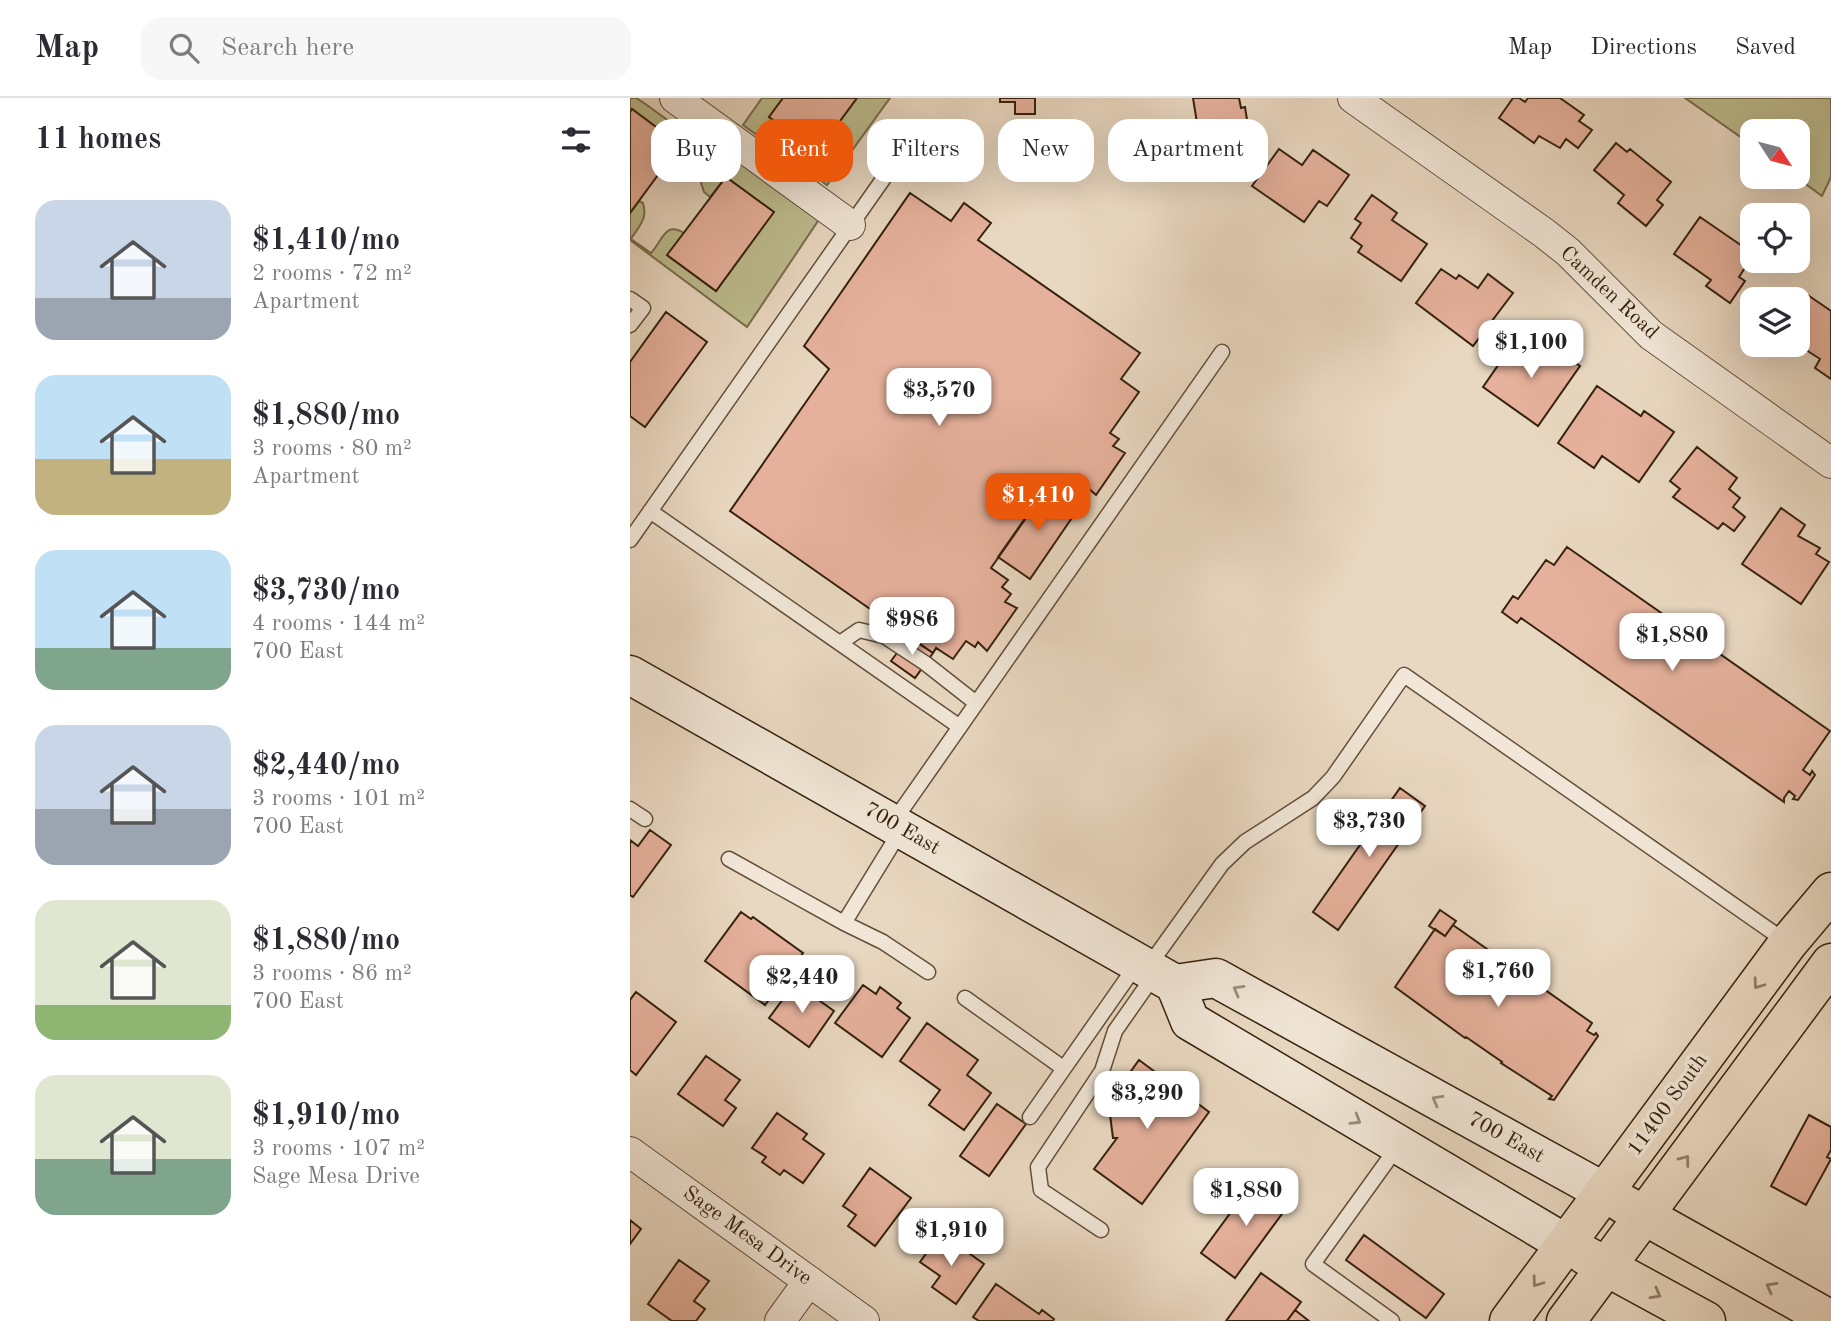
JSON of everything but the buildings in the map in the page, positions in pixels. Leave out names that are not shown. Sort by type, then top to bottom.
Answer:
[{"type":"main road","name":"700 East","points":[[630,675],[1154,972],[1216,978],[1831,1320]]},
{"type":"main road","name":"11400 South","points":[[1509,1321],[1788,943],[1831,892]]},
{"type":"main road","points":[[1566,1321],[1831,963]]},
{"type":"main road","points":[[1154,972],[1190,1021],[1566,1244],[1706,1321]]},
{"type":"street","points":[[675,98],[850,225]]},
{"type":"street","name":"Camden Road","points":[[1353,98],[1544,233],[1568,252],[1651,335],[1831,463]]},
{"type":"street","name":"Sage Mesa Drive","points":[[630,1152],[864,1321]]},
{"type":"street","points":[[780,1321],[809,1281]]},
{"type":"lane","points":[[630,540],[882,182]]},
{"type":"lane","points":[[630,299],[643,308],[630,325]]},
{"type":"lane","points":[[844,923],[897,826],[960,727],[1222,352]]},
{"type":"lane","points":[[650,510],[960,727]]},
{"type":"lane","points":[[840,643],[859,630],[884,636],[925,663],[976,703]]},
{"type":"lane","points":[[1101,1230],[1041,1190],[1038,1167],[1102,1071],[1115,1031],[1222,864],[1245,842],[1312,798],[1333,777],[1404,674],[1788,943]]},
{"type":"lane","points":[[630,809],[645,819]]},
{"type":"lane","points":[[729,859],[883,942],[928,972]]},
{"type":"lane","points":[[1030,1117],[1063,1068],[1154,972]]},
{"type":"lane","points":[[965,998],[1063,1068]]},
{"type":"lane","points":[[1392,1321],[1313,1264],[1399,1145]]},
{"type":"shaded area","points":[[630,98],[636,98],[666,119],[651,119],[651,123],[632,109],[630,112]]},
{"type":"shaded area","points":[[762,98],[783,98],[769,117],[772,119],[755,119],[755,134],[743,125]]},
{"type":"shaded area","points":[[857,98],[890,98],[875,119],[867,119],[867,130],[853,149],[853,119],[841,119]]},
{"type":"shaded area","points":[[1685,98],[1831,98],[1831,177],[1822,196],[1810,187],[1810,119],[1740,119],[1740,137]]},
{"type":"shaded area","points":[[741,164],[755,173],[755,182],[768,182],[820,218],[747,327],[630,240],[630,213],[639,201],[643,203],[644,218],[631,239],[651,253],[668,231],[673,229],[684,233],[668,256],[716,291],[773,212],[733,182],[741,182]]},
{"type":"shaded area","points":[[722,182],[710,197],[704,192],[701,183]]}]
